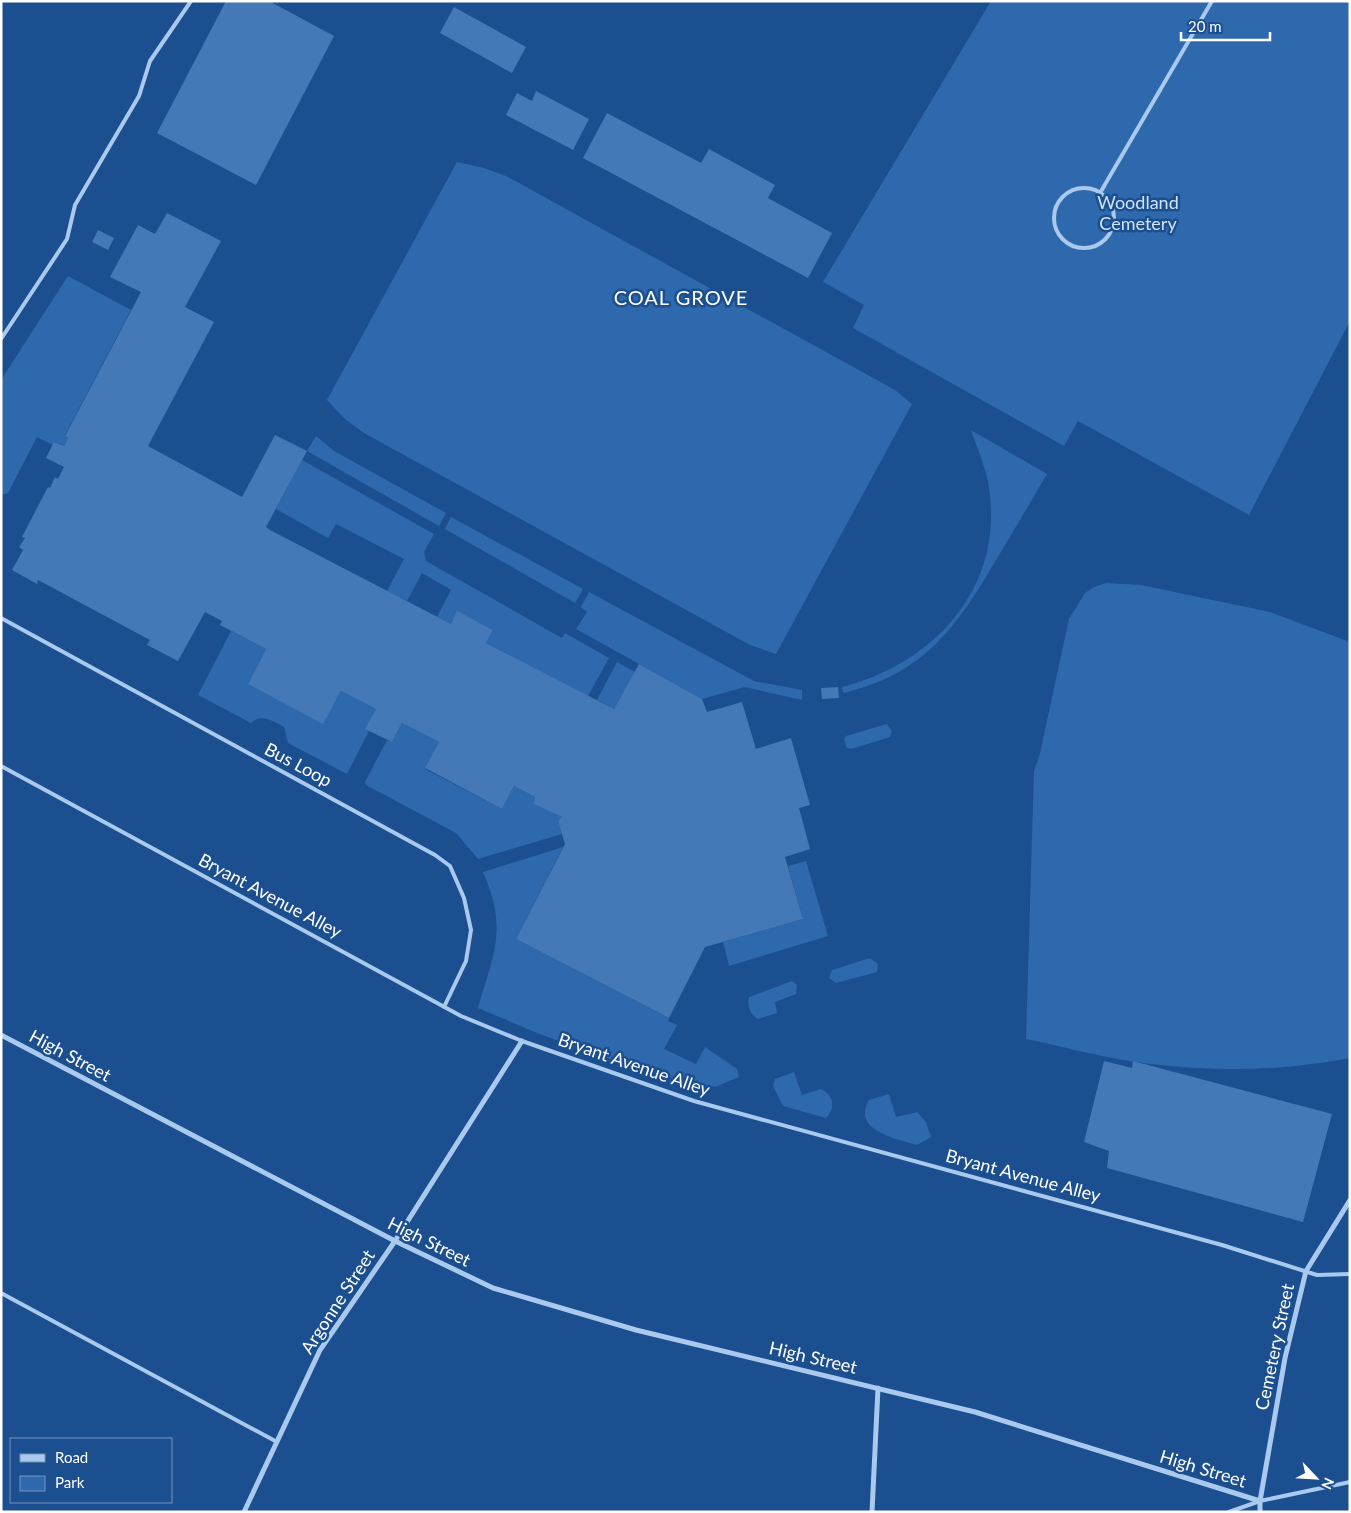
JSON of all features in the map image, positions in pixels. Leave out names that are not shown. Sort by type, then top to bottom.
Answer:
[{"type":"street","name":"High Street","points":[[1,1035],[394,1241],[493,1288],[636,1330],[974,1412],[1260,1501]]},
{"type":"street","name":"Argonne Street","points":[[244,1512],[320,1350],[394,1241],[522,1041]]},
{"type":"street","name":"Cemetery Street","points":[[1260,1512],[1260,1501],[1285,1358],[1306,1271],[1350,1200]]},
{"type":"street","name":"High Street","points":[[872,1512],[878,1388]]},
{"type":"lane","points":[[1,339],[67,239],[75,205],[139,96],[150,61],[191,1]]},
{"type":"lane","points":[[1100,193],[1212,1]]},
{"type":"lane","points":[[1089,188],[1100,193],[1108,200],[1113,211],[1114,223],[1110,234],[1101,243],[1091,248],[1079,248],[1068,244],[1059,236],[1054,225],[1054,214],[1058,202],[1066,194],[1077,189],[1089,188]]},
{"type":"lane","name":"Bus Loop","points":[[1,618],[436,856],[450,866],[464,898],[471,930],[466,960],[444,1006]]},
{"type":"lane","name":"Bryant Avenue Alley","points":[[1,766],[444,1006],[522,1041],[694,1101],[1222,1245],[1317,1275],[1350,1274]]},
{"type":"lane","points":[[1,1293],[277,1442]]},
{"type":"lane","points":[[1229,1512],[1260,1501],[1350,1482]]},
{"type":"green space","name":"Woodland Cemetery","points":[[991,1],[1350,1],[1350,321],[1249,515],[1078,421],[1064,446],[853,328],[864,305],[823,282]]},
{"type":"green space","points":[[457,162],[484,168],[506,176],[895,390],[912,404],[776,654],[750,645],[364,433],[345,419],[327,400]]},
{"type":"green space","points":[[68,276],[131,310],[65,435],[68,438],[64,446],[55,442],[53,445],[37,437],[8,493],[1,495],[1,380]]},
{"type":"green space","points":[[971,430],[1047,474],[967,607],[935,645],[895,674],[871,685],[843,693],[842,687],[877,675],[909,658],[936,637],[959,612],[976,583],[987,550],[991,515],[987,477]]},
{"type":"green space","points":[[316,436],[334,451],[446,513],[439,526],[307,451]]},
{"type":"green space","points":[[302,460],[434,534],[424,552],[426,561],[562,638],[565,633],[609,658],[588,696],[486,643],[493,630],[458,612],[451,624],[437,617],[451,590],[422,573],[407,601],[387,591],[404,559],[336,524],[328,538],[276,509]]},
{"type":"green space","points":[[451,517],[583,589],[575,603],[445,529]]},
{"type":"green space","points":[[1106,583],[1141,585],[1270,612],[1350,642],[1350,1058],[1303,1065],[1255,1069],[1208,1069],[1126,1061],[1026,1039],[1034,771],[1040,753],[1069,619],[1085,593],[1094,587]]},
{"type":"green space","points":[[589,592],[754,681],[802,690],[802,700],[745,687],[702,699],[576,629],[587,612],[581,607]]},
{"type":"green space","points":[[231,631],[266,649],[248,684],[323,723],[341,691],[376,709],[366,729],[369,731],[347,774],[288,743],[284,727],[276,722],[263,718],[251,723],[198,695]]},
{"type":"green space","points":[[617,662],[635,672],[614,709],[597,700]]},
{"type":"green space","points":[[402,723],[439,742],[425,769],[502,809],[514,786],[535,797],[535,804],[562,817],[558,821],[562,834],[478,859],[456,833],[366,785],[365,782],[387,740],[392,742]]},
{"type":"green space","points":[[887,724],[892,731],[890,737],[851,749],[847,748],[844,739],[846,736]]},
{"type":"green space","points":[[563,847],[516,939],[669,1018],[668,1021],[677,1025],[664,1049],[696,1064],[705,1047],[737,1069],[739,1077],[715,1087],[679,1080],[620,1063],[537,1033],[478,1008],[493,955],[497,925],[491,892],[483,872]]},
{"type":"green space","points":[[806,861],[828,936],[729,966],[723,942],[803,919],[788,866]]},
{"type":"green space","points":[[870,958],[878,964],[877,972],[836,983],[829,978],[832,970]]},
{"type":"green space","points":[[792,981],[797,985],[796,994],[775,1002],[777,1013],[758,1019],[753,1015],[749,1007],[749,997]]},
{"type":"green space","points":[[794,1072],[802,1095],[821,1089],[829,1095],[832,1106],[826,1118],[783,1106],[773,1086],[775,1079]]},
{"type":"green space","points":[[889,1094],[896,1117],[917,1112],[926,1122],[931,1137],[917,1145],[879,1132],[871,1126],[866,1119],[865,1111],[869,1100]]},
{"type":"building","points":[[226,1],[269,1],[334,36],[256,185],[157,133]]},
{"type":"building","points":[[454,7],[526,47],[512,73],[440,33]]},
{"type":"building","points":[[536,91],[589,119],[573,150],[506,115],[517,93],[532,101]]},
{"type":"building","points":[[607,113],[701,163],[709,149],[775,185],[768,198],[832,233],[808,278],[583,158]]},
{"type":"building","points":[[167,213],[221,241],[185,307],[214,322],[148,446],[242,497],[275,435],[307,451],[266,527],[270,530],[451,624],[457,611],[493,630],[486,643],[614,709],[639,664],[702,699],[707,712],[742,702],[756,749],[791,738],[810,805],[799,808],[810,849],[785,857],[803,919],[705,947],[669,1018],[516,939],[565,844],[558,821],[562,817],[534,804],[535,797],[514,786],[502,809],[425,768],[439,742],[402,723],[392,742],[365,729],[376,709],[341,691],[323,724],[248,684],[266,649],[220,625],[222,621],[205,612],[178,661],[147,645],[150,640],[38,580],[37,584],[12,570],[23,550],[19,547],[25,538],[22,537],[48,487],[50,488],[55,477],[58,479],[64,467],[46,458],[54,442],[64,446],[68,438],[65,436],[141,292],[110,277],[138,225],[155,234]]},
{"type":"building","points":[[98,230],[114,238],[108,250],[92,242]]},
{"type":"building","points":[[838,687],[839,698],[822,699],[821,688]]},
{"type":"building","points":[[1104,1061],[1132,1068],[1133,1061],[1332,1114],[1303,1222],[1107,1168],[1109,1151],[1084,1142]]},
{"type":"district","name":"COAL GROVE","points":[[681,298]]}]
